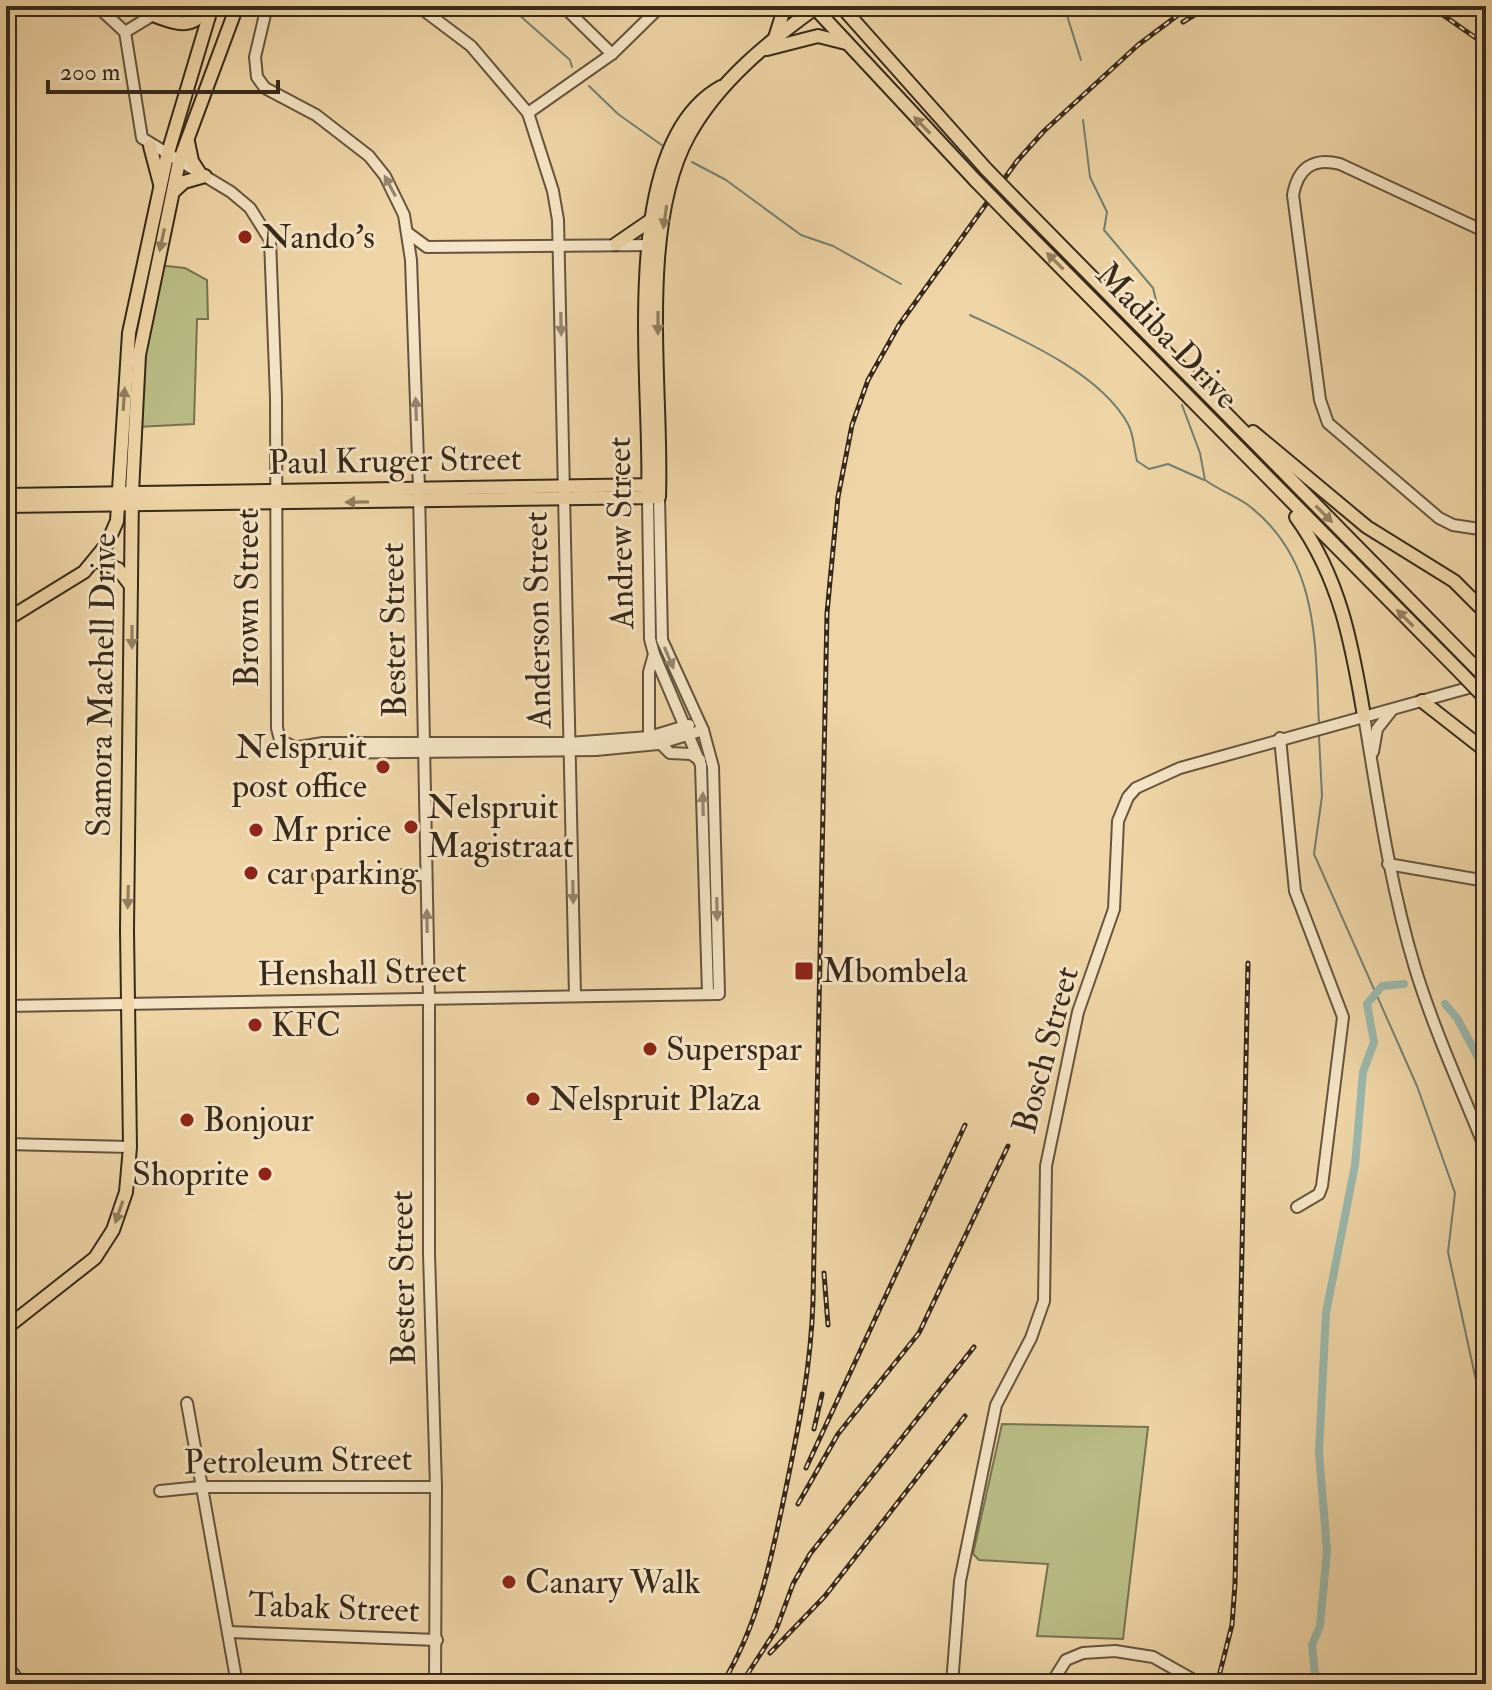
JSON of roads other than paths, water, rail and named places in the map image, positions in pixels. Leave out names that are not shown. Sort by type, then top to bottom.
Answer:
[{"type":"main road","points":[[155,11],[184,25],[199,19],[210,6]]},
{"type":"main road","name":"Samora Machell Drive","points":[[6,1328],[95,1258],[119,1216],[126,1192],[130,1147],[127,930],[132,588],[126,499],[139,355],[173,159],[175,131],[210,6]]},
{"type":"main road","name":"Samora Machell Drive","points":[[173,159],[188,138],[237,6]]},
{"type":"main road","points":[[769,45],[785,6]]},
{"type":"main road","name":"Madiba Drive","points":[[841,6],[986,169],[1483,677]]},
{"type":"main road","points":[[857,6],[862,30]]},
{"type":"main road","name":"Andrew Street","points":[[654,491],[654,245],[651,220],[658,186],[673,143],[700,101],[815,7]]},
{"type":"main road","name":"Madiba Drive","points":[[815,7],[976,181],[1486,699]]},
{"type":"main road","points":[[769,45],[818,36],[847,43]]},
{"type":"main road","name":"Andrew Street","points":[[654,245],[683,146],[723,85]]},
{"type":"main road","points":[[175,131],[149,145],[167,190],[203,176],[192,161],[188,138]]},
{"type":"main road","points":[[616,244],[651,220]]},
{"type":"main road","points":[[1197,382],[1319,490],[1381,537],[1454,581],[1486,613]]},
{"type":"main road","points":[[1274,486],[1326,565],[1339,597],[1349,626],[1364,716]]},
{"type":"main road","name":"Paul Kruger Street","points":[[36,500],[654,491]]},
{"type":"main road","points":[[6,495],[36,500]]},
{"type":"main road","points":[[6,620],[20,608],[71,583],[96,561],[114,531],[126,499]]},
{"type":"main road","points":[[6,506],[36,500]]},
{"type":"main road","points":[[96,561],[118,569],[132,588]]},
{"type":"main road","points":[[1422,701],[1486,751]]},
{"type":"street","points":[[97,6],[125,32],[140,134],[149,145]]},
{"type":"street","points":[[122,6],[155,11]]},
{"type":"street","name":"Bester Street","points":[[267,6],[255,57],[257,77],[265,88],[316,115],[369,156],[395,194],[408,233],[411,260],[429,999],[429,1254],[436,1487],[435,1684]]},
{"type":"street","name":"Anderson Street","points":[[418,6],[471,46],[528,113],[553,191],[560,246],[575,996]]},
{"type":"street","points":[[563,6],[612,54]]},
{"type":"street","points":[[528,113],[612,54],[661,6]]},
{"type":"street","points":[[125,32],[155,11]]},
{"type":"street","name":"Brown Street","points":[[149,145],[250,208],[270,240],[275,308],[274,497],[277,728],[280,740],[306,753],[424,746]]},
{"type":"street","points":[[1486,232],[1328,161],[1303,169],[1293,195],[1320,400],[1328,423],[1439,518],[1453,525],[1486,530]]},
{"type":"street","points":[[408,233],[427,247],[654,245]]},
{"type":"street","points":[[411,260],[427,247]]},
{"type":"street","name":"Andrew Street","points":[[654,491],[654,654],[700,760],[714,994]]},
{"type":"street","name":"Andrew Street","points":[[654,491],[662,640],[700,726],[713,767],[714,994]]},
{"type":"street","points":[[649,737],[649,672],[654,654]]},
{"type":"street","name":"Bosch Street","points":[[952,1684],[960,1581],[996,1405],[1031,1338],[1044,1301],[1046,1166],[1078,1012],[1114,909],[1118,821],[1122,807],[1136,788],[1159,775],[1280,738],[1422,701],[1483,677]]},
{"type":"street","points":[[1372,768],[1377,729],[1394,708]]},
{"type":"street","points":[[1364,716],[1388,864],[1416,972],[1486,1151]]},
{"type":"street","points":[[569,747],[649,737],[700,726]]},
{"type":"street","points":[[424,746],[661,744],[687,730]]},
{"type":"street","points":[[1280,738],[1295,891],[1343,1017],[1322,1186],[1319,1194],[1297,1207]]},
{"type":"street","points":[[661,744],[670,753],[691,754],[700,760]]},
{"type":"street","points":[[1388,864],[1486,881]]},
{"type":"street","points":[[318,876],[426,875]]},
{"type":"street","name":"Henshall Street","points":[[6,1006],[714,994]]},
{"type":"street","points":[[6,1144],[130,1147]]},
{"type":"street","points":[[187,1403],[237,1684]]},
{"type":"street","name":"Petroleum Street","points":[[160,1491],[200,1487],[436,1487]]},
{"type":"street","name":"Tabak Street","points":[[229,1632],[437,1640]]},
{"type":"street","points":[[1051,1684],[1066,1660],[1083,1653],[1115,1651],[1153,1657],[1201,1684]]},
{"type":"street","points":[[6,1664],[21,1684]]},
{"type":"waterway","points":[[509,6],[570,60],[572,67]]},
{"type":"waterway","points":[[1064,6],[1081,60]]},
{"type":"waterway","points":[[589,86],[618,114],[663,146]]},
{"type":"waterway","points":[[1083,120],[1090,177],[1107,212],[1104,230],[1153,288],[1165,337]]},
{"type":"waterway","points":[[692,162],[726,180],[801,235],[833,246],[901,284]]},
{"type":"waterway","points":[[970,315],[1058,359],[1099,389],[1128,424],[1137,461],[1149,469],[1168,464],[1204,480]]},
{"type":"waterway","points":[[1182,405],[1200,453],[1205,480],[1248,505],[1272,527],[1289,551],[1301,577],[1314,634],[1319,725]]},
{"type":"waterway","points":[[1319,736],[1322,796],[1314,854],[1417,1086],[1455,1193],[1448,1252],[1486,1426]]},
{"type":"waterway","points":[[1316,1684],[1312,1645],[1320,1626],[1327,1551],[1319,1452],[1326,1313],[1355,1165],[1363,1072],[1374,1042],[1367,1004],[1382,986],[1404,984]]},
{"type":"waterway","points":[[1445,1004],[1457,1018],[1486,1072]]},
{"type":"railway","points":[[722,1684],[746,1638],[769,1564],[804,1395],[810,1349],[827,613],[838,497],[852,425],[868,380],[899,325],[1017,161],[1044,131],[1138,45],[1190,6]]},
{"type":"railway","points":[[1183,22],[1209,6]]},
{"type":"railway","points":[[1430,6],[1486,45]]},
{"type":"railway","points":[[1217,1684],[1232,1625],[1235,1584],[1248,963]]},
{"type":"railway","points":[[806,1468],[965,1125]]},
{"type":"railway","points":[[798,1504],[838,1434],[919,1333],[1008,1146]]},
{"type":"railway","points":[[824,1273],[828,1325]]},
{"type":"railway","points":[[741,1684],[776,1630],[793,1584],[810,1554],[974,1347]]},
{"type":"railway","points":[[814,1429],[822,1394]]},
{"type":"railway","points":[[770,1653],[825,1596],[965,1416]]},
{"type":"place","name":"Nando's","points":[[245,237]]},
{"type":"place","name":"Nelspruit post office","points":[[383,767]]},
{"type":"place","name":"Nelspruit Magistraat","points":[[411,827]]},
{"type":"place","name":"Mr price","points":[[256,830]]},
{"type":"place","name":"car parking","points":[[251,873]]},
{"type":"place","name":"Mbombela","points":[[804,971]]},
{"type":"place","name":"KFC","points":[[255,1025]]},
{"type":"place","name":"Superspar","points":[[650,1049]]},
{"type":"place","name":"Nelspruit Plaza","points":[[533,1099]]},
{"type":"place","name":"Bonjour","points":[[187,1120]]},
{"type":"place","name":"Shoprite","points":[[265,1174]]},
{"type":"place","name":"Canary Walk","points":[[509,1582]]}]
